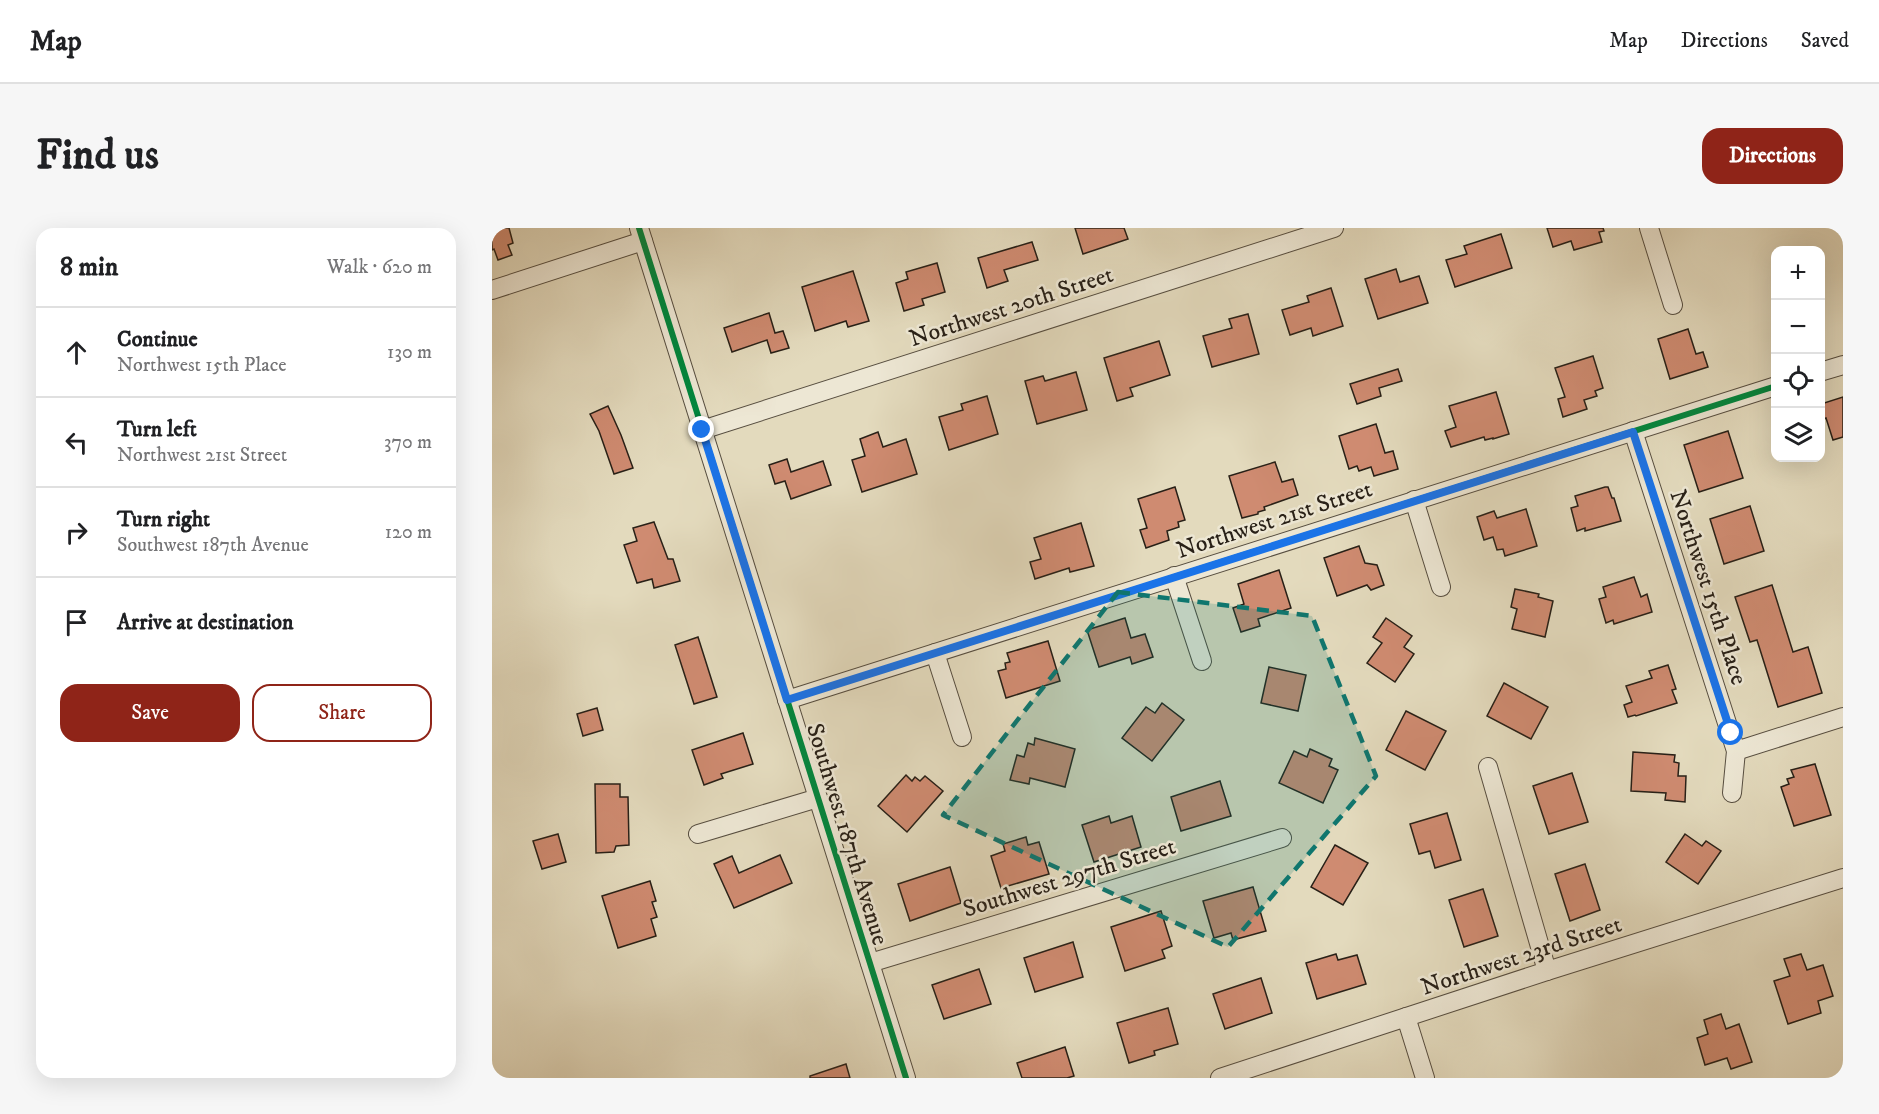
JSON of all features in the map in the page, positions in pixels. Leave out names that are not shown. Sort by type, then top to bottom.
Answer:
[{"type":"street","name":"Northwest 20th Street","points":[[702,430],[1334,228]]},
{"type":"street","points":[[1649,228],[1673,305]]},
{"type":"street","name":"Southwest 187th Avenue","points":[[641,235],[906,1078]]},
{"type":"street","points":[[492,290],[641,235]]},
{"type":"street","points":[[1825,371],[1843,365]]},
{"type":"street","name":"Northwest 21st Street","points":[[787,700],[1771,388]]},
{"type":"street","name":"Northwest 15th Place","points":[[1633,432],[1736,751],[1732,793]]},
{"type":"street","points":[[1414,500],[1441,586]]},
{"type":"street","points":[[1174,576],[1202,661]]},
{"type":"street","points":[[935,652],[962,737]]},
{"type":"street","points":[[1736,751],[1843,717]]},
{"type":"street","points":[[1488,767],[1547,971]]},
{"type":"street","points":[[698,834],[818,798]]},
{"type":"street","name":"Southwest 297th Street","points":[[870,963],[1282,838]]},
{"type":"street","name":"Northwest 23rd Street","points":[[1220,1078],[1547,971],[1840,879]]},
{"type":"street","points":[[1406,1017],[1425,1078]]},
{"type":"highlighted area","points":[[1118,592],[1312,616],[1376,776],[1228,947],[943,815]]},
{"type":"building","points":[[492,228],[509,228],[513,243],[508,245],[512,255],[498,260],[494,249],[492,250]]},
{"type":"building","points":[[1075,228],[1124,228],[1128,239],[1083,254]]},
{"type":"building","points":[[1547,228],[1603,228],[1604,231],[1599,232],[1602,242],[1574,250],[1571,241],[1553,247]]},
{"type":"building","points":[[1501,234],[1512,268],[1455,287],[1446,260],[1467,254],[1464,246]]},
{"type":"building","points":[[1032,242],[1038,260],[1004,270],[1008,281],[987,288],[978,258]]},
{"type":"building","points":[[937,263],[945,292],[922,299],[924,305],[904,311],[896,283],[908,279],[906,272]]},
{"type":"building","points":[[1396,269],[1400,282],[1419,276],[1428,303],[1378,319],[1365,279]]},
{"type":"building","points":[[853,271],[869,321],[848,327],[846,321],[815,331],[802,287]]},
{"type":"building","points":[[1331,288],[1343,326],[1313,336],[1311,328],[1290,335],[1282,310],[1309,302],[1307,296]]},
{"type":"building","points":[[769,313],[775,333],[783,331],[789,348],[771,353],[767,340],[732,352],[724,328]]},
{"type":"building","points":[[1248,314],[1259,354],[1212,367],[1203,336],[1232,328],[1229,319]]},
{"type":"building","points":[[1688,329],[1696,354],[1703,352],[1708,367],[1670,379],[1658,339]]},
{"type":"building","points":[[1159,341],[1170,375],[1130,388],[1133,396],[1117,401],[1104,358]]},
{"type":"building","points":[[1593,356],[1603,388],[1595,391],[1597,396],[1584,400],[1587,409],[1563,417],[1558,399],[1565,397],[1555,368]]},
{"type":"building","points":[[1398,369],[1402,381],[1379,388],[1381,396],[1357,404],[1350,384]]},
{"type":"building","points":[[1076,372],[1087,410],[1037,424],[1025,381],[1043,376],[1045,381]]},
{"type":"building","points":[[1496,392],[1509,434],[1485,440],[1484,437],[1451,447],[1445,431],[1456,427],[1449,406]]},
{"type":"building","points":[[987,396],[998,434],[949,450],[939,417],[963,410],[961,404]]},
{"type":"building","points":[[1843,397],[1843,437],[1833,440],[1825,418],[1825,403]]},
{"type":"building","points":[[608,406],[633,468],[614,474],[599,431],[590,414]]},
{"type":"building","points":[[1376,424],[1385,453],[1393,451],[1398,469],[1374,476],[1371,467],[1359,471],[1357,466],[1349,469],[1339,436]]},
{"type":"building","points":[[1728,431],[1743,478],[1699,492],[1684,445]]},
{"type":"building","points":[[878,432],[883,447],[906,439],[917,474],[862,492],[852,460],[865,456],[860,439]]},
{"type":"building","points":[[787,459],[791,472],[823,461],[831,485],[791,499],[785,481],[775,484],[769,465]]},
{"type":"building","points":[[1275,462],[1282,482],[1293,479],[1298,495],[1264,507],[1265,510],[1258,514],[1242,518],[1229,476]]},
{"type":"building","points":[[1175,487],[1185,520],[1178,522],[1179,527],[1167,531],[1169,540],[1146,548],[1140,530],[1147,528],[1138,499]]},
{"type":"building","points":[[1608,487],[1614,498],[1621,521],[1577,531],[1571,508],[1578,506],[1575,496]]},
{"type":"building","points":[[1750,506],[1764,551],[1724,564],[1710,519]]},
{"type":"building","points":[[1526,509],[1537,546],[1505,556],[1503,549],[1497,550],[1493,537],[1484,540],[1477,517],[1494,511],[1497,518]]},
{"type":"building","points":[[654,522],[668,559],[673,559],[680,581],[654,588],[652,579],[637,583],[624,545],[637,541],[633,528]]},
{"type":"building","points":[[1081,523],[1094,566],[1070,572],[1069,568],[1035,579],[1030,562],[1041,559],[1034,538]]},
{"type":"building","points":[[1359,546],[1365,563],[1377,565],[1384,585],[1371,590],[1367,585],[1337,596],[1324,558]]},
{"type":"building","points":[[1279,570],[1291,608],[1258,619],[1260,626],[1241,632],[1233,608],[1244,604],[1238,584]]},
{"type":"building","points":[[1634,577],[1641,597],[1647,594],[1652,612],[1614,624],[1613,620],[1606,623],[1599,599],[1606,597],[1603,587]]},
{"type":"building","points":[[1772,585],[1793,652],[1808,647],[1822,693],[1778,707],[1757,640],[1750,642],[1735,597]]},
{"type":"building","points":[[1515,589],[1539,594],[1538,597],[1553,601],[1545,637],[1512,629],[1517,609],[1511,607]]},
{"type":"building","points":[[1125,618],[1131,638],[1145,634],[1153,657],[1132,664],[1130,657],[1099,667],[1087,630]]},
{"type":"building","points":[[1386,618],[1412,636],[1404,647],[1414,654],[1395,682],[1367,663],[1382,643],[1373,637]]},
{"type":"building","points":[[698,637],[717,697],[694,704],[675,645]]},
{"type":"building","points":[[1048,641],[1060,681],[1006,698],[998,671],[1006,669],[1005,663],[1010,662],[1007,653]]},
{"type":"building","points":[[1668,665],[1676,689],[1672,690],[1677,703],[1628,717],[1624,705],[1632,702],[1626,686],[1652,678],[1649,671]]},
{"type":"building","points":[[1269,667],[1306,675],[1298,711],[1261,703]]},
{"type":"building","points":[[1504,683],[1548,707],[1531,739],[1487,716]]},
{"type":"building","points":[[1162,703],[1184,720],[1152,761],[1122,738],[1146,707],[1155,713]]},
{"type":"building","points":[[597,708],[603,730],[583,736],[577,714]]},
{"type":"building","points":[[1406,711],[1446,731],[1425,770],[1386,750]]},
{"type":"building","points":[[743,733],[753,764],[721,774],[723,778],[704,785],[692,750]]},
{"type":"building","points":[[1035,738],[1075,749],[1065,787],[1030,778],[1029,784],[1010,780],[1017,755],[1024,757],[1028,743],[1034,745]]},
{"type":"building","points":[[1310,749],[1332,759],[1329,766],[1338,770],[1323,803],[1279,783],[1294,751],[1307,757]]},
{"type":"building","points":[[1633,752],[1675,755],[1674,762],[1679,763],[1678,776],[1686,776],[1685,802],[1665,800],[1666,793],[1631,791]]},
{"type":"building","points":[[1815,764],[1831,815],[1794,826],[1781,787],[1789,784],[1787,779],[1794,777],[1791,770]]},
{"type":"building","points":[[1572,773],[1588,822],[1549,834],[1533,786]]},
{"type":"building","points":[[906,775],[912,781],[915,777],[920,781],[925,776],[943,791],[907,832],[878,806]]},
{"type":"building","points":[[1220,781],[1231,816],[1181,831],[1171,797]]},
{"type":"building","points":[[595,784],[620,784],[620,797],[628,797],[629,845],[616,846],[614,852],[596,853]]},
{"type":"building","points":[[1447,813],[1461,860],[1435,868],[1430,851],[1419,854],[1410,824]]},
{"type":"building","points":[[1109,816],[1111,823],[1132,816],[1141,847],[1094,862],[1082,825]]},
{"type":"building","points":[[558,834],[566,862],[542,869],[533,841]]},
{"type":"building","points":[[1685,834],[1702,846],[1706,841],[1721,851],[1698,884],[1666,862]]},
{"type":"building","points":[[1026,837],[1028,845],[1039,842],[1049,874],[1001,888],[991,856],[1005,851],[1003,844]]},
{"type":"building","points":[[1335,845],[1368,863],[1343,905],[1311,887]]},
{"type":"building","points":[[780,855],[792,883],[734,908],[714,864],[732,856],[739,873]]},
{"type":"building","points":[[1585,864],[1600,910],[1570,921],[1555,874]]},
{"type":"building","points":[[950,867],[961,903],[910,921],[898,884]]},
{"type":"building","points":[[650,881],[656,901],[652,902],[657,917],[651,919],[656,936],[618,948],[602,896]]},
{"type":"building","points":[[1253,887],[1266,931],[1233,940],[1231,933],[1214,938],[1203,901]]},
{"type":"building","points":[[1483,889],[1498,936],[1464,947],[1449,900]]},
{"type":"building","points":[[1161,911],[1172,946],[1162,950],[1165,958],[1125,971],[1111,927]]},
{"type":"building","points":[[1073,942],[1083,977],[1035,992],[1024,958]]},
{"type":"building","points":[[1336,954],[1338,960],[1357,955],[1366,984],[1317,999],[1306,963]]},
{"type":"building","points":[[1801,954],[1807,970],[1823,965],[1833,996],[1818,1001],[1821,1013],[1788,1024],[1774,981],[1790,976],[1784,959]]},
{"type":"building","points":[[979,969],[991,1004],[944,1019],[932,985]]},
{"type":"building","points":[[1261,978],[1272,1013],[1225,1029],[1213,994]]},
{"type":"building","points":[[1168,1008],[1178,1044],[1154,1051],[1155,1055],[1129,1063],[1117,1023]]},
{"type":"building","points":[[1721,1014],[1726,1029],[1739,1024],[1752,1062],[1731,1069],[1727,1058],[1705,1065],[1697,1038],[1708,1034],[1704,1020]]},
{"type":"building","points":[[1065,1047],[1074,1076],[1022,1078],[1017,1063]]},
{"type":"building","points":[[846,1064],[850,1078],[810,1078],[810,1076]]},
{"type":"cycle path","points":[[639,228],[906,1078]]},
{"type":"cycle path","points":[[787,700],[1771,388]]},
{"type":"route","points":[[702,430],[787,700],[1633,432],[1731,733]]}]
